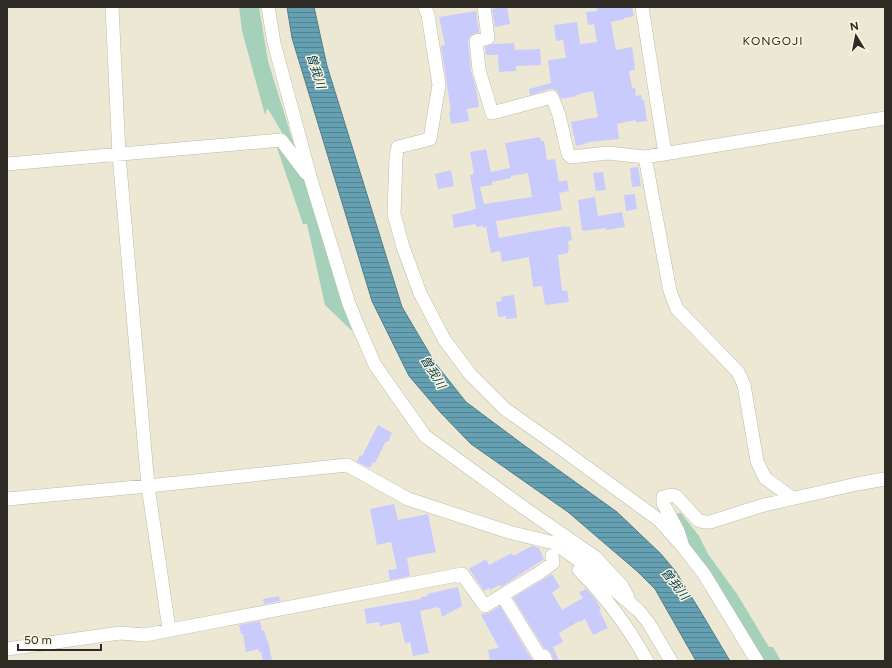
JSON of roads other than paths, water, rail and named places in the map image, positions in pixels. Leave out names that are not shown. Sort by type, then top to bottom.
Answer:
[{"type":"street","points":[[112,7],[119,155],[148,486],[169,629]]},
{"type":"street","points":[[268,7],[274,43],[311,180],[349,304],[375,365],[425,436],[595,557],[622,586],[632,606]]},
{"type":"street","points":[[425,7],[428,15],[439,85],[430,139],[398,147],[396,156],[394,214],[403,247],[420,293],[444,340],[470,374],[505,409],[659,520],[683,546],[704,574],[757,661]]},
{"type":"street","points":[[484,7],[488,38],[476,41],[479,70],[492,112],[552,97],[559,115],[568,154],[571,157],[608,154],[645,157],[885,118]]},
{"type":"street","points":[[642,7],[665,154]]},
{"type":"street","points":[[7,164],[281,140],[311,180]]},
{"type":"street","points":[[645,157],[670,291],[677,309],[738,372],[744,385],[757,461],[765,478],[792,498]]},
{"type":"street","points":[[7,499],[347,465],[408,499],[509,532],[584,564],[639,611],[648,622],[671,661]]},
{"type":"street","points":[[683,546],[678,531],[664,503],[664,497],[672,495],[676,496],[698,520],[710,522],[792,498],[885,479]]},
{"type":"street","points":[[527,510],[553,550],[596,589],[627,628],[647,661]]},
{"type":"street","points":[[7,649],[120,633],[145,635],[169,629],[462,574],[485,606],[553,563],[553,550]]},
{"type":"street","points":[[502,596],[540,657],[544,656],[546,661]]},
{"type":"water","name":"曽我川","points":[[287,7],[314,7],[327,66],[402,307],[435,363],[466,402],[617,512],[661,554],[676,572],[730,661],[696,661],[655,589],[638,572],[568,512],[471,444],[440,412],[409,376],[372,301],[292,38]]},
{"type":"district","name":"KONGOJI","points":[[773,41]]}]
